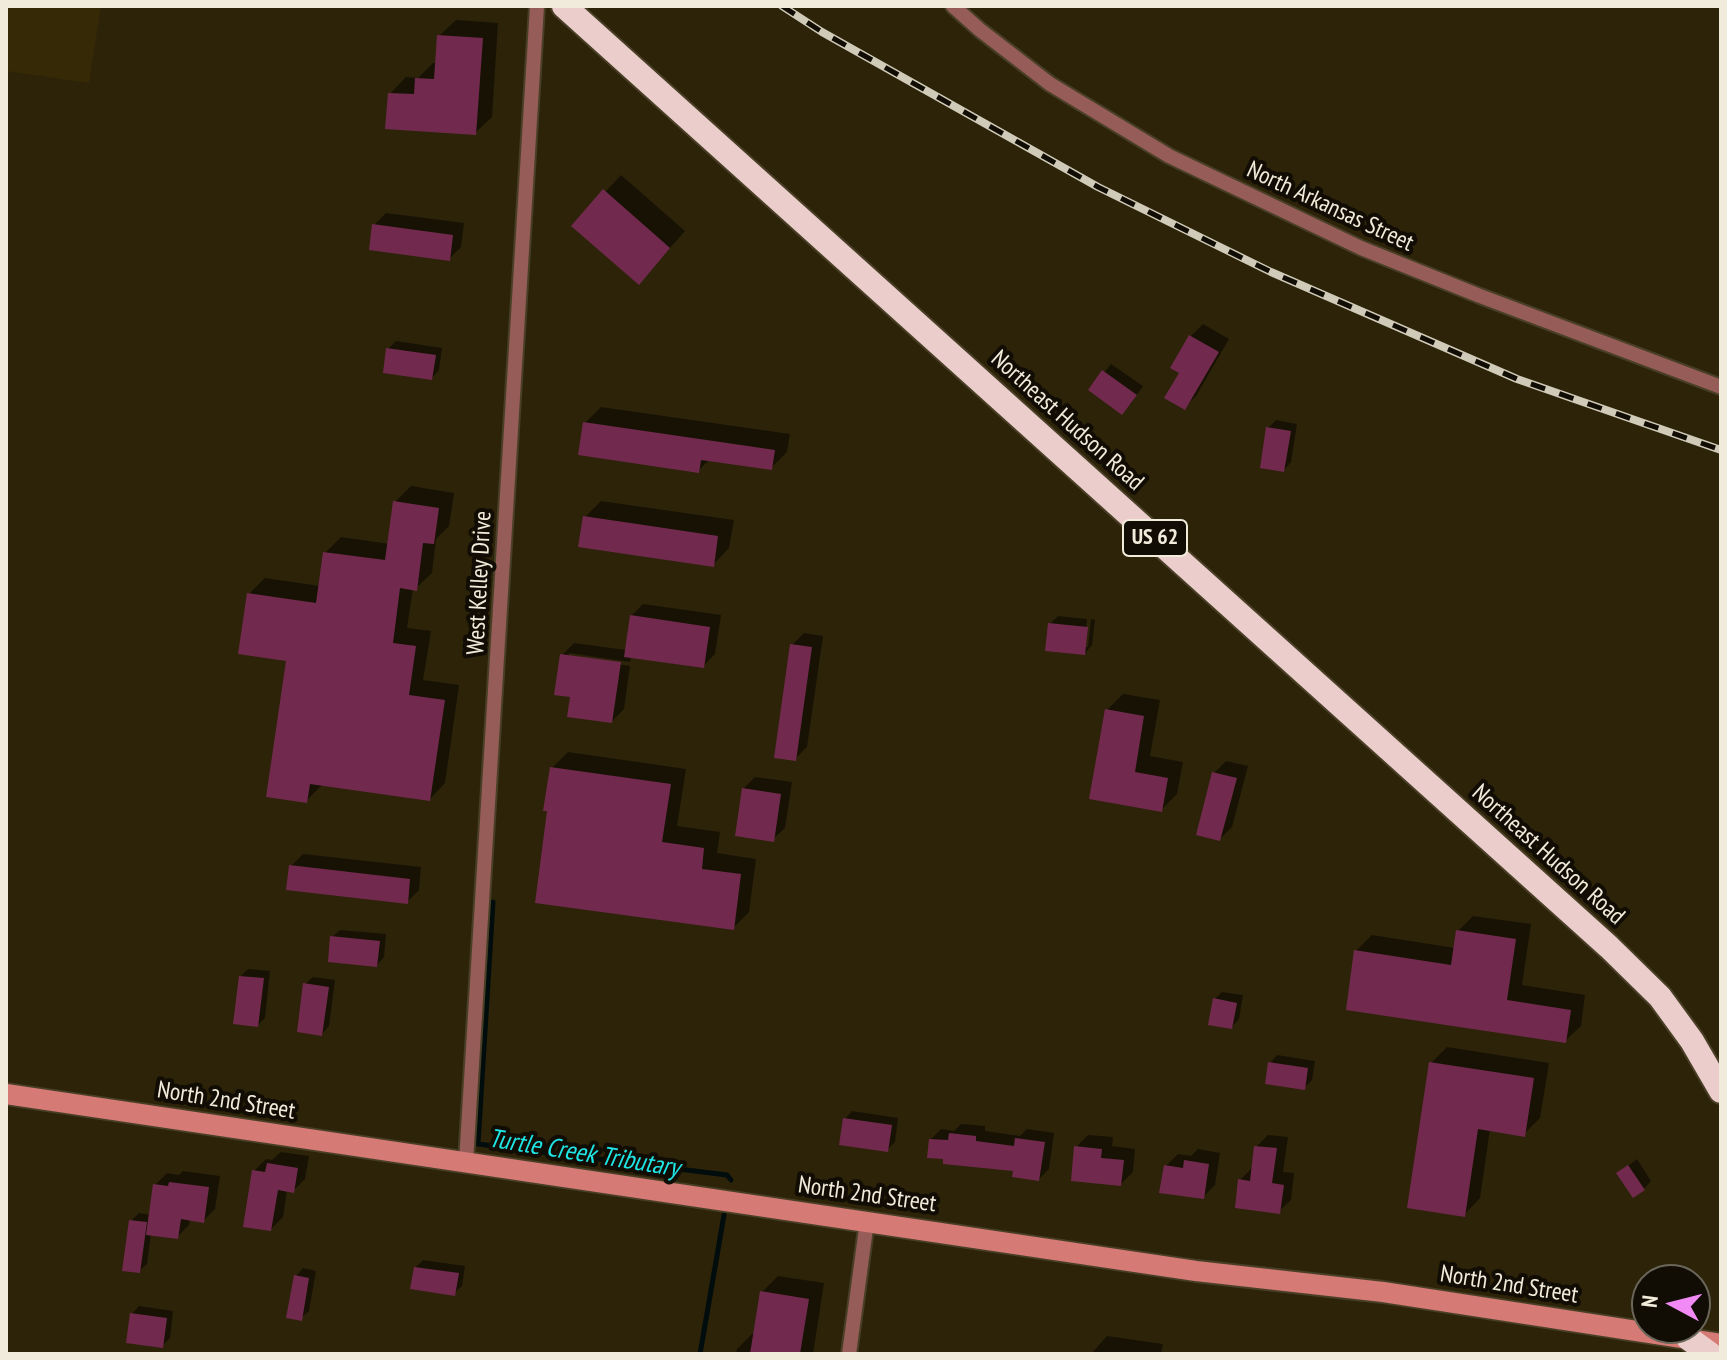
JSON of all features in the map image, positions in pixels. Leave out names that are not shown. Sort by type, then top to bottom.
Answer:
[{"type":"highway","name":"Northeast Hudson Road","points":[[564,6],[1609,947],[1660,997],[1692,1041],[1721,1091]]},
{"type":"main road","name":"North 2nd Street","points":[[6,1094],[1196,1271],[1383,1292],[1631,1329]]},
{"type":"street","name":"West Kelley Drive","points":[[466,1162],[537,6]]},
{"type":"street","name":"North Arkansas Street","points":[[953,6],[1050,84],[1169,156],[1361,248],[1721,387]]},
{"type":"street","points":[[849,1354],[867,1221]]},
{"type":"shaded area","points":[[6,6],[101,6],[89,83],[6,71]]},
{"type":"building","points":[[437,35],[483,38],[476,135],[385,129],[388,93],[414,94],[415,78],[434,79]]},
{"type":"building","points":[[603,189],[670,248],[639,285],[571,226]]},
{"type":"building","points":[[372,224],[453,235],[450,261],[369,250]]},
{"type":"building","points":[[1189,335],[1219,352],[1185,410],[1164,398],[1179,373],[1170,368]]},
{"type":"building","points":[[386,348],[436,355],[432,380],[383,373]]},
{"type":"building","points":[[1102,370],[1137,395],[1122,415],[1088,390]]},
{"type":"building","points":[[583,422],[775,450],[772,470],[701,460],[699,473],[578,455]]},
{"type":"building","points":[[1266,427],[1291,431],[1284,472],[1260,468]]},
{"type":"building","points":[[393,501],[439,508],[434,544],[423,543],[417,591],[400,588],[393,643],[416,646],[409,695],[445,700],[430,801],[310,784],[307,803],[266,797],[286,661],[238,654],[247,593],[316,603],[323,552],[385,560]]},
{"type":"building","points":[[583,516],[718,536],[714,567],[578,547]]},
{"type":"building","points":[[630,615],[710,627],[704,668],[624,657]]},
{"type":"building","points":[[1048,623],[1088,627],[1085,655],[1045,651]]},
{"type":"building","points":[[790,644],[812,647],[796,761],[774,758]]},
{"type":"building","points":[[560,654],[621,662],[612,723],[567,717],[570,697],[554,695]]},
{"type":"building","points":[[1105,709],[1144,716],[1135,772],[1168,778],[1162,812],[1089,799]]},
{"type":"building","points":[[550,767],[671,784],[662,842],[704,848],[702,869],[741,874],[734,930],[535,903]]},
{"type":"building","points":[[1212,772],[1237,778],[1220,841],[1196,835]]},
{"type":"building","points":[[742,788],[781,794],[774,842],[735,836]]},
{"type":"building","points":[[289,865],[410,879],[408,904],[286,890]]},
{"type":"building","points":[[1456,930],[1516,939],[1507,1000],[1571,1010],[1566,1043],[1346,1010],[1354,950],[1451,965]]},
{"type":"building","points":[[330,936],[380,941],[377,967],[328,962]]},
{"type":"building","points":[[239,976],[264,978],[258,1027],[233,1024]]},
{"type":"building","points":[[303,983],[329,987],[322,1036],[297,1032]]},
{"type":"building","points":[[1213,998],[1237,1003],[1232,1029],[1208,1025]]},
{"type":"building","points":[[1268,1062],[1308,1068],[1305,1090],[1265,1084]]},
{"type":"building","points":[[1429,1062],[1534,1078],[1525,1137],[1478,1129],[1465,1217],[1407,1208]]},
{"type":"building","points":[[843,1118],[892,1125],[888,1152],[839,1145]]},
{"type":"building","points":[[949,1133],[976,1136],[976,1141],[1014,1146],[1015,1138],[1045,1142],[1039,1181],[1012,1177],[1013,1171],[943,1164],[943,1159],[927,1158],[929,1139],[948,1140]]},
{"type":"building","points":[[1074,1146],[1102,1149],[1101,1158],[1124,1160],[1121,1186],[1071,1181]]},
{"type":"building","points":[[1254,1146],[1277,1148],[1272,1183],[1284,1185],[1280,1214],[1235,1208],[1238,1179],[1250,1181]]},
{"type":"building","points":[[1184,1160],[1209,1164],[1204,1199],[1159,1193],[1164,1165],[1183,1168]]},
{"type":"building","points":[[267,1163],[298,1168],[294,1193],[278,1190],[271,1231],[243,1227],[252,1170],[265,1172]]},
{"type":"building","points":[[1628,1165],[1645,1190],[1633,1198],[1616,1173]]},
{"type":"building","points":[[169,1182],[209,1187],[204,1223],[181,1219],[178,1239],[146,1235],[153,1184],[168,1186]]},
{"type":"building","points":[[129,1220],[147,1222],[140,1273],[122,1271]]},
{"type":"building","points":[[414,1267],[459,1273],[455,1296],[410,1289]]},
{"type":"building","points":[[294,1275],[309,1278],[302,1321],[286,1318]]},
{"type":"building","points":[[760,1291],[809,1299],[800,1354],[750,1354]]},
{"type":"building","points":[[130,1313],[167,1318],[163,1348],[126,1343]]},
{"type":"waterway","name":"Turtle Creek Tributary","points":[[493,902],[478,1144],[727,1175],[731,1180]]},
{"type":"waterway","name":"Turtle Creek Tributary","points":[[700,1354],[724,1215]]},
{"type":"railway","points":[[782,6],[822,32],[1098,187],[1271,272],[1517,379],[1721,450]]}]
